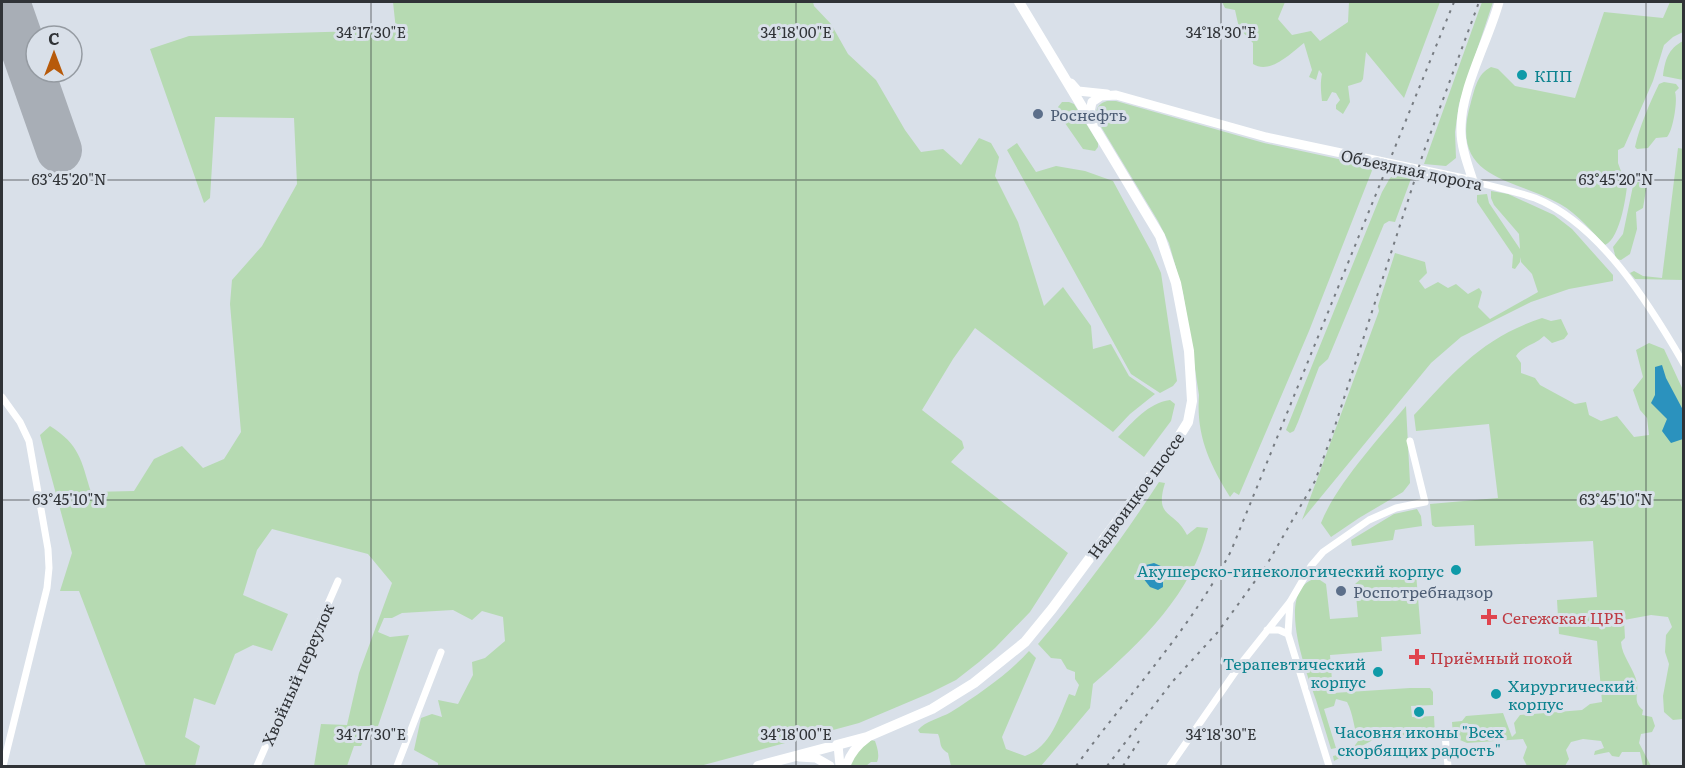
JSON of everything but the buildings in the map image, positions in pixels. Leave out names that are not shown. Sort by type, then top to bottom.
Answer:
[{"type":"main road","name":"Надвоицкое шоссе","points":[[758,766],[867,737],[932,709],[966,688],[1025,642],[1175,443],[1188,422],[1192,401],[1189,351],[1176,283],[1160,236],[1019,2]]},
{"type":"street","points":[[1473,181],[1462,141],[1461,122],[1471,82],[1499,2]]},
{"type":"street","name":"Объездная дорога","points":[[1060,70],[1078,91],[1116,95],[1266,138],[1473,181],[1536,199],[1576,221],[1606,250],[1665,331],[1683,364]]},
{"type":"street","points":[[1093,124],[1090,112],[1092,102],[1101,96],[1116,95]]},
{"type":"street","points":[[2,398],[20,422],[29,441],[49,568],[47,588],[3,766]]},
{"type":"street","points":[[1170,766],[1240,665],[1290,602],[1311,566],[1323,552],[1369,520],[1387,512],[1425,502],[1410,441]]},
{"type":"street","name":"Хвойный переулок","points":[[257,766],[338,581]]},
{"type":"street","points":[[1290,602],[1288,634],[1329,766]]},
{"type":"street","points":[[1267,630],[1278,630],[1288,634]]},
{"type":"street","points":[[397,766],[441,652]]},
{"type":"street","points":[[1445,735],[1448,766]]},
{"type":"street","points":[[846,766],[849,757],[867,737]]},
{"type":"street","points":[[838,745],[840,766]]},
{"type":"street","points":[[788,759],[816,758],[830,766]]},
{"type":"green space","points":[[393,2],[813,2],[831,24],[848,54],[876,80],[905,130],[921,152],[943,149],[961,165],[979,138],[991,143],[999,157],[995,176],[1018,222],[1044,306],[1063,287],[1091,326],[1093,349],[1111,344],[1129,376],[1155,394],[1130,414],[1113,432],[975,328],[953,359],[922,410],[962,441],[964,448],[951,462],[1068,553],[1030,612],[995,648],[956,680],[859,723],[700,766],[438,766],[438,763],[414,750],[421,718],[432,714],[442,717],[438,700],[458,704],[473,675],[472,662],[485,658],[505,641],[503,617],[482,611],[472,620],[453,610],[402,613],[392,618],[384,618],[378,632],[390,637],[409,635],[378,726],[369,728],[361,746],[354,746],[347,766],[314,766],[321,724],[347,725],[359,673],[392,583],[368,554],[272,529],[257,550],[243,595],[288,614],[272,651],[253,645],[235,654],[215,705],[194,698],[185,737],[200,746],[195,766],[146,766],[79,591],[60,591],[72,553],[40,435],[50,426],[68,440],[78,454],[91,492],[134,491],[154,459],[182,446],[203,468],[224,459],[241,432],[230,304],[232,280],[262,246],[297,184],[294,118],[215,117],[210,198],[204,203],[150,49],[189,36],[396,30]]},
{"type":"green space","points":[[1222,2],[1285,2],[1278,19],[1292,35],[1311,31],[1320,41],[1348,22],[1349,2],[1440,2],[1404,98],[1366,52],[1363,79],[1361,82],[1348,86],[1350,102],[1343,114],[1336,109],[1340,100],[1336,93],[1332,92],[1327,101],[1322,101],[1322,74],[1319,70],[1316,80],[1309,77],[1312,70],[1304,43],[1273,65],[1260,67],[1253,64],[1253,43],[1239,28],[1235,10],[1225,8]]},
{"type":"green space","points":[[1482,2],[1493,2],[1459,104],[1455,132],[1456,158],[1446,166],[1424,164]]},
{"type":"green space","points":[[1670,2],[1683,2],[1683,32],[1664,45],[1653,81],[1624,147],[1618,150],[1618,163],[1622,174],[1628,176],[1626,193],[1615,234],[1605,245],[1567,208],[1488,172],[1476,161],[1468,147],[1466,128],[1475,87],[1486,70],[1491,67],[1498,69],[1515,86],[1575,98],[1604,12],[1663,18]]},
{"type":"green space","points":[[1683,41],[1683,80],[1663,76],[1668,55]]},
{"type":"green space","points":[[1664,82],[1676,84],[1679,88],[1675,92],[1673,122],[1669,134],[1667,137],[1656,138],[1648,148],[1637,149],[1635,147],[1645,115],[1659,84]]},
{"type":"green space","points":[[1107,101],[1116,101],[1264,143],[1373,168],[1309,331],[1239,495],[1234,492],[1230,497],[1210,460],[1202,436],[1199,395],[1183,293],[1169,243],[1097,120],[1098,108]]},
{"type":"green space","points":[[1062,102],[1074,104],[1098,143],[1095,151],[1083,149],[1058,113],[1058,107]]},
{"type":"green space","points":[[1017,143],[1036,172],[1056,166],[1085,171],[1113,181],[1161,273],[1177,381],[1173,386],[1160,393],[1131,374],[1007,150]]},
{"type":"green space","points":[[1678,148],[1684,149],[1683,280],[1635,279],[1630,273],[1634,271],[1643,276],[1662,278]]},
{"type":"green space","points":[[1402,170],[1412,176],[1395,222],[1389,221],[1384,224],[1328,359],[1319,367],[1298,422],[1294,431],[1290,433],[1286,430],[1382,192],[1390,178]]},
{"type":"green space","points":[[1634,181],[1647,184],[1643,208],[1636,212],[1637,229],[1630,254],[1621,260],[1616,259],[1613,247],[1623,234]]},
{"type":"green space","points":[[1491,191],[1508,194],[1554,215],[1572,229],[1613,275],[1613,281],[1569,289],[1531,302],[1461,337],[1431,363],[1302,520],[1379,311],[1378,306],[1395,253],[1425,262],[1427,273],[1419,281],[1425,289],[1438,282],[1448,288],[1456,284],[1468,294],[1479,288],[1482,292],[1478,307],[1490,319],[1538,292],[1532,274],[1521,262],[1520,257],[1520,262],[1515,269],[1512,268],[1513,255],[1477,202],[1477,195],[1487,194],[1489,203],[1520,249],[1519,234],[1494,205]]},
{"type":"green space","points":[[1542,318],[1551,321],[1561,319],[1568,334],[1564,339],[1552,343],[1544,336],[1522,350],[1516,356],[1521,363],[1521,373],[1535,378],[1540,385],[1575,404],[1586,402],[1589,415],[1601,421],[1617,416],[1634,437],[1649,435],[1647,418],[1640,410],[1633,390],[1643,377],[1636,350],[1649,343],[1664,349],[1683,390],[1683,719],[1673,720],[1664,712],[1663,696],[1669,664],[1665,652],[1666,635],[1672,627],[1668,617],[1651,615],[1624,620],[1625,638],[1621,642],[1635,678],[1637,701],[1643,710],[1642,715],[1652,717],[1655,726],[1652,732],[1641,734],[1639,743],[1651,766],[1643,766],[1640,752],[1622,752],[1619,757],[1612,756],[1609,752],[1594,755],[1595,751],[1604,748],[1601,741],[1583,739],[1571,742],[1566,750],[1569,759],[1565,766],[1527,766],[1523,758],[1527,747],[1523,739],[1467,743],[1453,737],[1452,722],[1462,721],[1466,716],[1503,713],[1512,737],[1516,733],[1514,723],[1520,715],[1582,710],[1590,704],[1602,702],[1597,641],[1559,634],[1557,600],[1597,597],[1593,541],[1475,546],[1474,525],[1435,527],[1432,525],[1430,504],[1498,498],[1489,424],[1416,431],[1414,415],[1457,370],[1502,335]]},
{"type":"green space","points":[[1170,400],[1175,404],[1171,421],[1144,457],[1118,437],[1148,409]]},
{"type":"green space","points":[[1406,406],[1410,483],[1403,492],[1331,537],[1321,523],[1328,508],[1359,462]]},
{"type":"green space","points":[[1159,482],[1165,483],[1162,495],[1164,508],[1187,535],[1197,527],[1208,528],[1201,551],[1178,595],[1147,633],[1093,684],[1090,708],[1041,766],[951,766],[948,753],[941,747],[938,734],[920,733],[918,730],[951,712],[982,691],[1029,651],[1036,658],[1002,737],[1006,749],[1025,756],[1034,752],[1048,738],[1069,694],[1075,696],[1079,685],[1075,679],[1075,672],[1067,669],[1061,659],[1051,658],[1038,644],[1101,565]]},
{"type":"green space","points":[[1417,509],[1421,516],[1422,526],[1395,530],[1393,540],[1352,546],[1351,540],[1394,514]]},
{"type":"green space","points":[[1416,573],[1421,634],[1381,637],[1382,651],[1330,655],[1333,693],[1430,688],[1433,692],[1433,705],[1411,706],[1412,717],[1434,716],[1435,735],[1387,737],[1371,741],[1334,761],[1333,756],[1351,751],[1358,741],[1347,702],[1336,699],[1334,706],[1324,709],[1336,748],[1331,749],[1301,653],[1295,614],[1297,598],[1304,585],[1317,578],[1326,584],[1330,619],[1358,617],[1355,584],[1362,578]]},
{"type":"green space","points":[[871,740],[875,741],[877,748],[877,762],[871,762],[866,766],[849,766],[855,752]]},
{"type":"water","points":[[1662,365],[1666,378],[1683,410],[1683,439],[1671,443],[1662,431],[1667,419],[1651,403],[1655,395],[1655,367]]},
{"type":"water","points":[[1154,563],[1163,567],[1163,571],[1159,572],[1163,587],[1158,590],[1150,587],[1143,578],[1146,565]]},
{"type":"runway","points":[[7,2],[59,150]]},
{"type":"railway","points":[[1076,766],[1178,635],[1215,580],[1231,551],[1454,2]]},
{"type":"railway","points":[[1107,766],[1173,681],[1217,633],[1234,610],[1266,566],[1315,481],[1424,151],[1479,2]]},
{"type":"railway","points":[[1123,766],[1139,741]]},
{"type":"place","name":"КПП","points":[[1522,75]]},
{"type":"place","name":"Роснефть","points":[[1038,114]]},
{"type":"place","name":"Акушерско-гинекологический корпус","points":[[1456,570]]},
{"type":"place","name":"Роспотребнадзор","points":[[1341,591]]},
{"type":"place","name":"Сегежская ЦРБ","points":[[1489,617]]},
{"type":"place","name":"Приёмный покой","points":[[1417,657]]},
{"type":"place","name":"Терапевтический корпус","points":[[1378,672]]},
{"type":"place","name":"Хирургический корпус","points":[[1496,694]]},
{"type":"place","name":"Часовня иконы \"Всех скорбящих радость\"","points":[[1419,712]]}]
